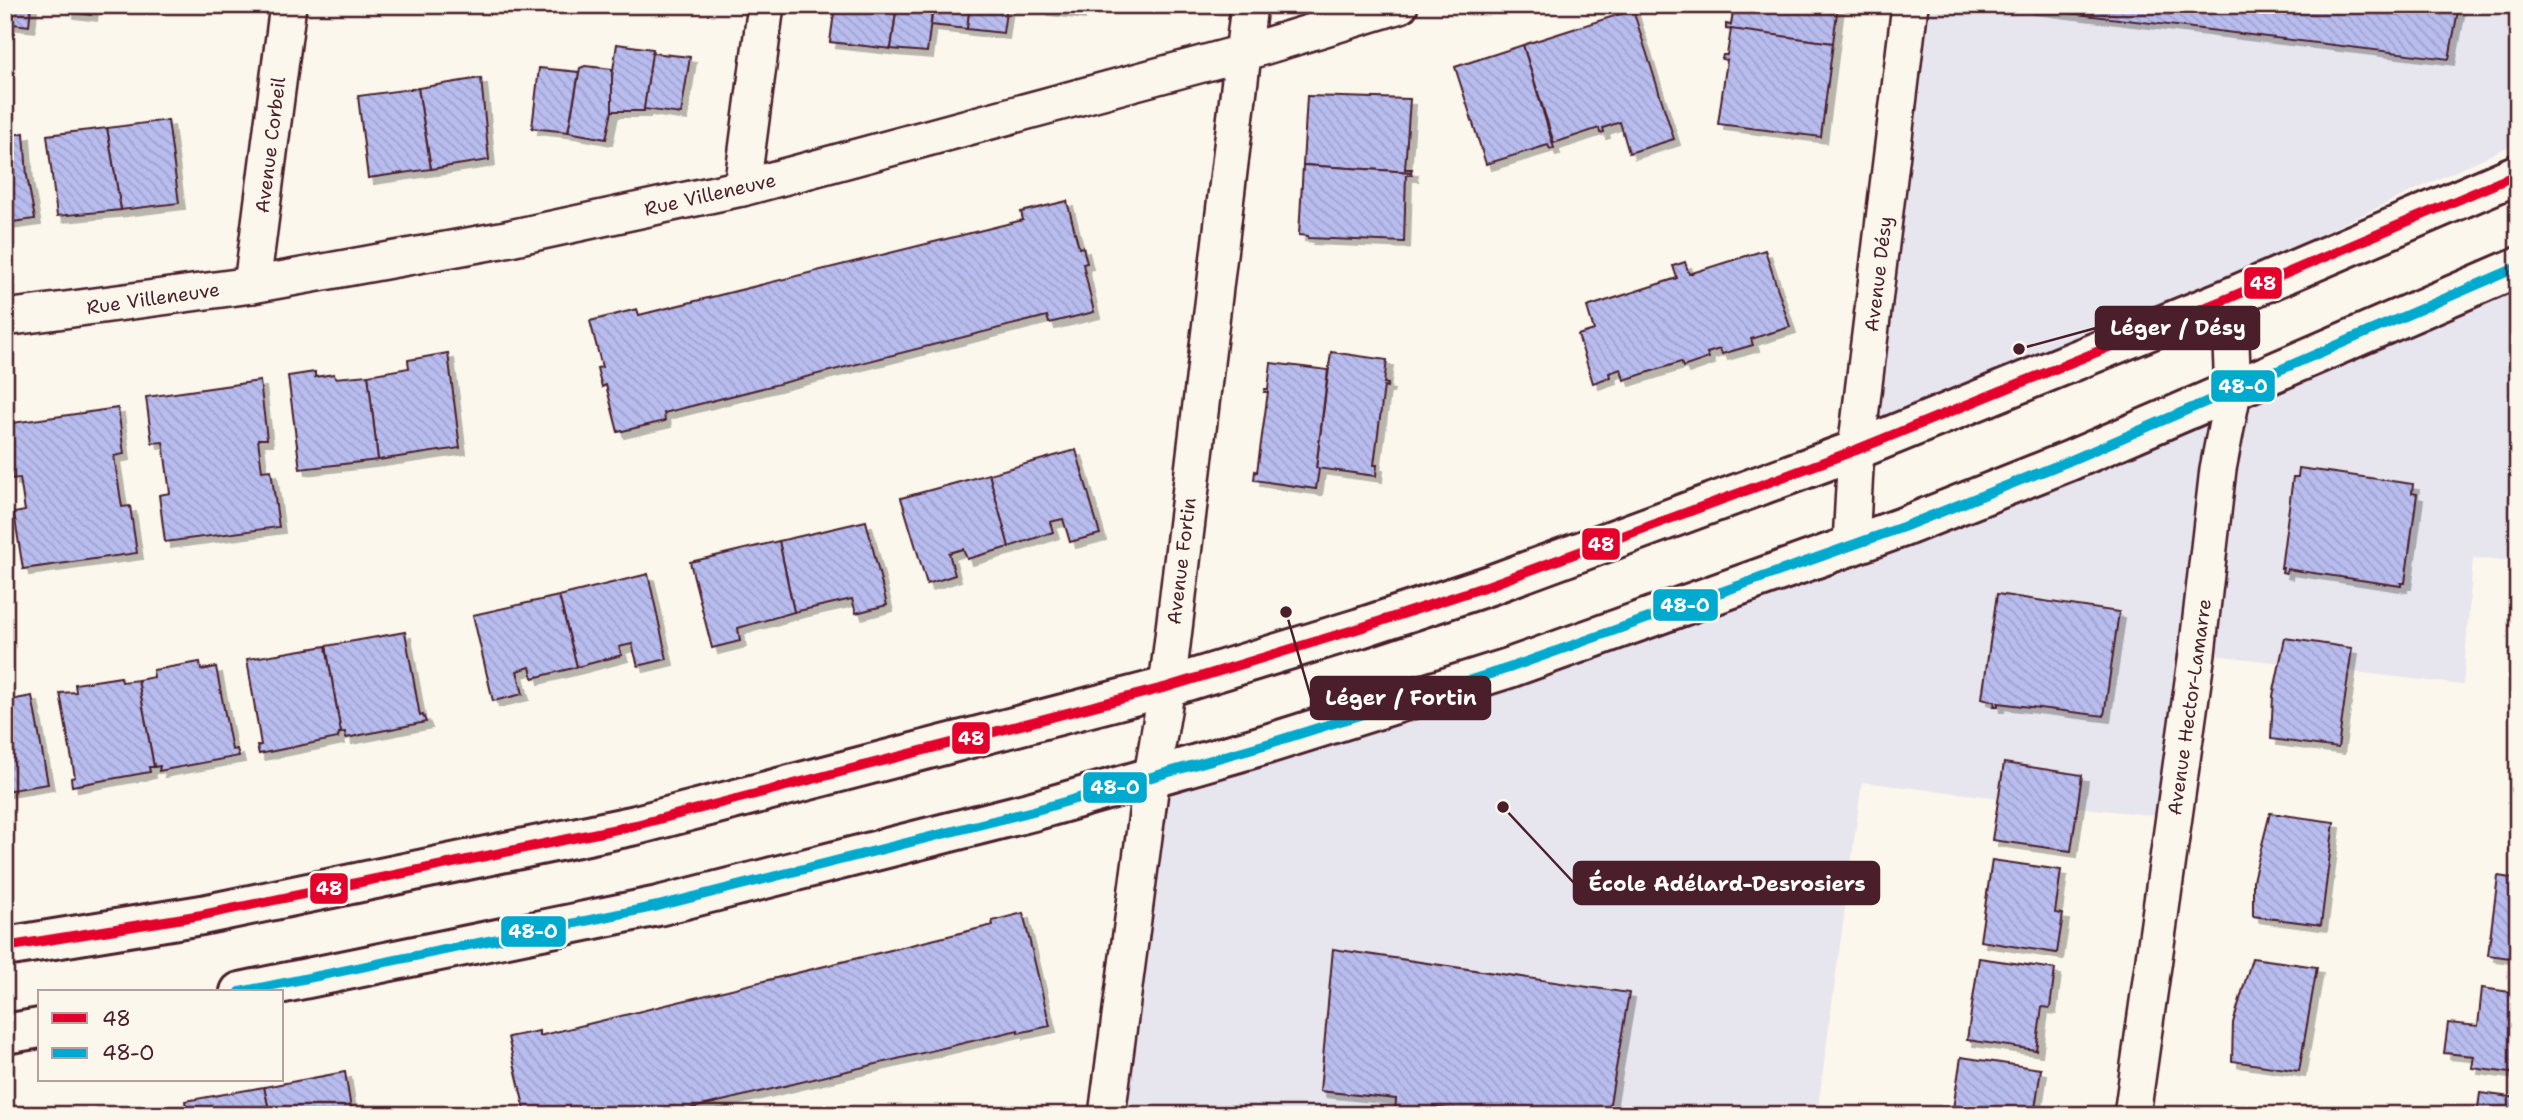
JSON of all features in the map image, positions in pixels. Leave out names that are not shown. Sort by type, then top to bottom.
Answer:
[{"type":"main road","points":[[5,947],[202,915],[636,825],[1167,687],[1360,628],[1490,585],[1856,450],[2229,298],[2518,174]]},
{"type":"main road","points":[[250,990],[658,906],[1033,811],[1267,744],[1509,668],[1903,527],[2233,392],[2518,267]]},
{"type":"main road","points":[[5,1034],[38,1028]]},
{"type":"street","name":"Avenue Corbeil","points":[[252,285],[288,5]]},
{"type":"street","points":[[742,188],[766,5]]},
{"type":"street","name":"Avenue Fortin","points":[[1107,1115],[1152,776],[1167,687],[1249,5]]},
{"type":"street","name":"Rue Villeneuve","points":[[5,318],[252,285],[501,240],[742,188],[1243,53],[1400,5]]},
{"type":"street","name":"Avenue Désy","points":[[1851,544],[1856,450],[1910,5]]},
{"type":"street","name":"Avenue Hector-Lamarre","points":[[2132,1115],[2197,653],[2218,469],[2233,392],[2229,298]]},
{"type":"shaded area","points":[[1913,5],[2518,5],[2518,142],[1856,450]]},
{"type":"shaded area","points":[[2518,269],[2518,561],[2473,558],[2463,685],[2198,653],[2174,818],[1862,782],[1817,1115],[1107,1115],[1152,776],[1903,527]]},
{"type":"building","points":[[5,5],[31,5],[29,26],[5,23]]},
{"type":"building","points":[[69,5],[92,5],[91,15],[68,12]]},
{"type":"building","points":[[835,5],[897,5],[891,49],[830,42]]},
{"type":"building","points":[[897,5],[933,5],[927,52],[891,49]]},
{"type":"building","points":[[933,5],[970,5],[967,29],[931,25]]},
{"type":"building","points":[[970,5],[1007,5],[1003,33],[967,29]]},
{"type":"building","points":[[1043,5],[1080,5],[1079,13],[1042,9]]},
{"type":"building","points":[[1734,5],[1838,5],[1833,43],[1726,29],[1726,24],[1731,25]]},
{"type":"building","points":[[2028,5],[2459,5],[2449,59],[2027,8]]},
{"type":"building","points":[[1633,10],[1674,139],[1629,153],[1620,122],[1603,128],[1604,132],[1600,133],[1599,128],[1554,143],[1523,45]]},
{"type":"building","points":[[1731,29],[1833,43],[1821,137],[1718,124],[1727,60],[1722,59],[1723,55],[1727,55]]},
{"type":"building","points":[[617,44],[653,49],[644,111],[612,111],[610,90]]},
{"type":"building","points":[[1523,45],[1554,148],[1550,149],[1548,145],[1486,164],[1455,67]]},
{"type":"building","points":[[652,53],[690,57],[681,114],[644,109]]},
{"type":"building","points":[[585,66],[612,69],[612,111],[606,139],[568,132],[580,68]]},
{"type":"building","points":[[539,68],[579,72],[568,132],[532,128]]},
{"type":"building","points":[[481,78],[489,160],[431,169],[418,88]]},
{"type":"building","points":[[418,88],[431,169],[368,178],[358,96]]},
{"type":"building","points":[[1307,96],[1410,99],[1405,169],[1412,169],[1411,172],[1303,165]]},
{"type":"building","points":[[168,120],[179,203],[121,210],[107,128]]},
{"type":"building","points":[[107,128],[121,210],[57,216],[47,135]]},
{"type":"building","points":[[24,133],[27,176],[35,219],[5,223],[5,136]]},
{"type":"building","points":[[1303,165],[1411,172],[1412,175],[1406,175],[1404,242],[1308,238],[1299,235]]},
{"type":"building","points":[[1067,201],[1079,248],[1083,247],[1087,263],[1083,264],[1094,312],[1049,323],[1047,316],[664,413],[665,421],[618,432],[606,385],[602,387],[597,368],[602,367],[590,321],[637,309],[639,315],[1023,220],[1021,212]]},
{"type":"building","points":[[1765,250],[1790,327],[1751,339],[1753,345],[1722,354],[1720,349],[1707,353],[1709,358],[1683,367],[1681,362],[1624,380],[1621,369],[1609,373],[1610,377],[1593,383],[1578,335],[1594,330],[1587,307],[1677,278],[1673,266],[1685,262],[1689,274]]},
{"type":"building","points":[[1331,352],[1387,360],[1384,383],[1388,384],[1387,387],[1384,386],[1374,465],[1377,465],[1376,476],[1316,468]]},
{"type":"building","points":[[448,353],[460,448],[378,460],[368,375],[409,368],[408,360]]},
{"type":"building","points":[[1271,363],[1328,370],[1316,468],[1319,469],[1316,489],[1254,480],[1268,392],[1264,392],[1268,389]]},
{"type":"building","points":[[315,372],[315,377],[334,374],[335,378],[368,375],[378,460],[300,469],[288,376]]},
{"type":"building","points":[[260,381],[267,439],[258,439],[262,471],[271,470],[279,527],[165,542],[159,495],[170,493],[163,442],[152,443],[146,397]]},
{"type":"building","points":[[118,408],[124,454],[114,456],[122,507],[130,506],[137,553],[23,569],[14,513],[25,511],[20,478],[12,479],[5,424]]},
{"type":"building","points":[[1076,450],[1100,534],[1070,542],[1063,519],[1050,522],[1053,532],[1009,547],[989,474]]},
{"type":"building","points":[[2299,468],[2413,484],[2412,493],[2417,494],[2405,583],[2401,583],[2401,586],[2287,569],[2286,573],[2282,572],[2293,477],[2298,477]]},
{"type":"building","points":[[989,474],[1009,547],[967,559],[963,549],[949,553],[955,575],[927,584],[901,498]]},
{"type":"building","points":[[866,521],[887,605],[856,613],[852,599],[794,612],[779,541]]},
{"type":"building","points":[[779,541],[794,612],[738,628],[740,641],[712,648],[690,562]]},
{"type":"building","points":[[648,574],[667,659],[638,666],[632,644],[619,647],[622,655],[577,667],[559,596]]},
{"type":"building","points":[[1997,594],[2119,612],[2104,716],[1998,703],[1998,706],[1994,706],[1995,702],[1982,698]]},
{"type":"building","points":[[559,596],[577,667],[533,678],[530,667],[517,671],[523,694],[493,701],[473,615]]},
{"type":"building","points":[[405,632],[420,716],[423,715],[426,722],[346,738],[345,732],[341,733],[326,646]]},
{"type":"building","points":[[2285,638],[2352,648],[2338,748],[2271,739],[2273,696]]},
{"type":"building","points":[[326,646],[341,733],[338,738],[259,754],[257,746],[261,745],[247,659]]},
{"type":"building","points":[[200,662],[201,670],[216,667],[232,750],[237,749],[239,756],[159,771],[160,766],[154,767],[138,680],[154,677],[153,670]]},
{"type":"building","points":[[121,677],[122,682],[138,680],[154,767],[149,767],[150,772],[72,786],[71,778],[75,777],[60,693],[76,692],[75,684]]},
{"type":"building","points":[[32,696],[48,784],[5,791],[5,701]]},
{"type":"building","points":[[2004,763],[2082,775],[2071,851],[1992,840]]},
{"type":"building","points":[[2518,802],[2518,851],[2511,850]]},
{"type":"building","points":[[2270,813],[2334,822],[2321,925],[2253,916],[2253,880]]},
{"type":"building","points":[[1992,860],[2061,870],[2055,913],[2063,914],[2057,953],[1980,941]]},
{"type":"building","points":[[2498,876],[2518,879],[2518,959],[2488,955]]},
{"type":"building","points":[[1023,913],[1050,1026],[1018,1033],[1018,1030],[664,1115],[526,1115],[508,1037],[539,1031],[539,1036],[993,925],[992,921]]},
{"type":"building","points":[[1333,949],[1629,993],[1608,1115],[1497,1115],[1433,1107],[1432,1115],[1395,1115],[1396,1099],[1320,1091]]},
{"type":"building","points":[[1979,958],[2055,969],[2050,1008],[2042,1007],[2036,1050],[1967,1040]]},
{"type":"building","points":[[2252,958],[2317,967],[2299,1071],[2232,1061],[2233,1023]]},
{"type":"building","points":[[2482,988],[2518,993],[2518,1074],[2472,1068],[2474,1056],[2444,1053],[2448,1023],[2478,1026]]},
{"type":"building","points":[[1961,1057],[2041,1069],[2034,1115],[1952,1115]]},
{"type":"building","points":[[345,1072],[352,1115],[270,1115],[264,1087]]},
{"type":"building","points":[[264,1087],[270,1115],[187,1115],[185,1101]]},
{"type":"building","points":[[2480,1093],[2518,1098],[2518,1115],[2477,1115]]},
{"type":"building","points":[[2230,1105],[2294,1114],[2294,1115],[2227,1115]]},
{"type":"building","points":[[156,1107],[157,1115],[111,1115]]},
{"type":"transit line","name":"48","points":[[5,947],[202,915],[636,825],[1167,687],[1360,628],[1490,585],[1856,450],[2229,298],[2518,174]]},
{"type":"transit line","name":"48-O","points":[[250,990],[658,906],[1033,811],[1267,744],[1509,668],[1903,527],[2069,461],[2518,267]]},
{"type":"place","name":"Léger / Désy","points":[[2019,349]]},
{"type":"place","name":"Léger / Fortin","points":[[1286,612]]},
{"type":"place","name":"École Adélard-Desrosiers","points":[[1503,807]]}]
